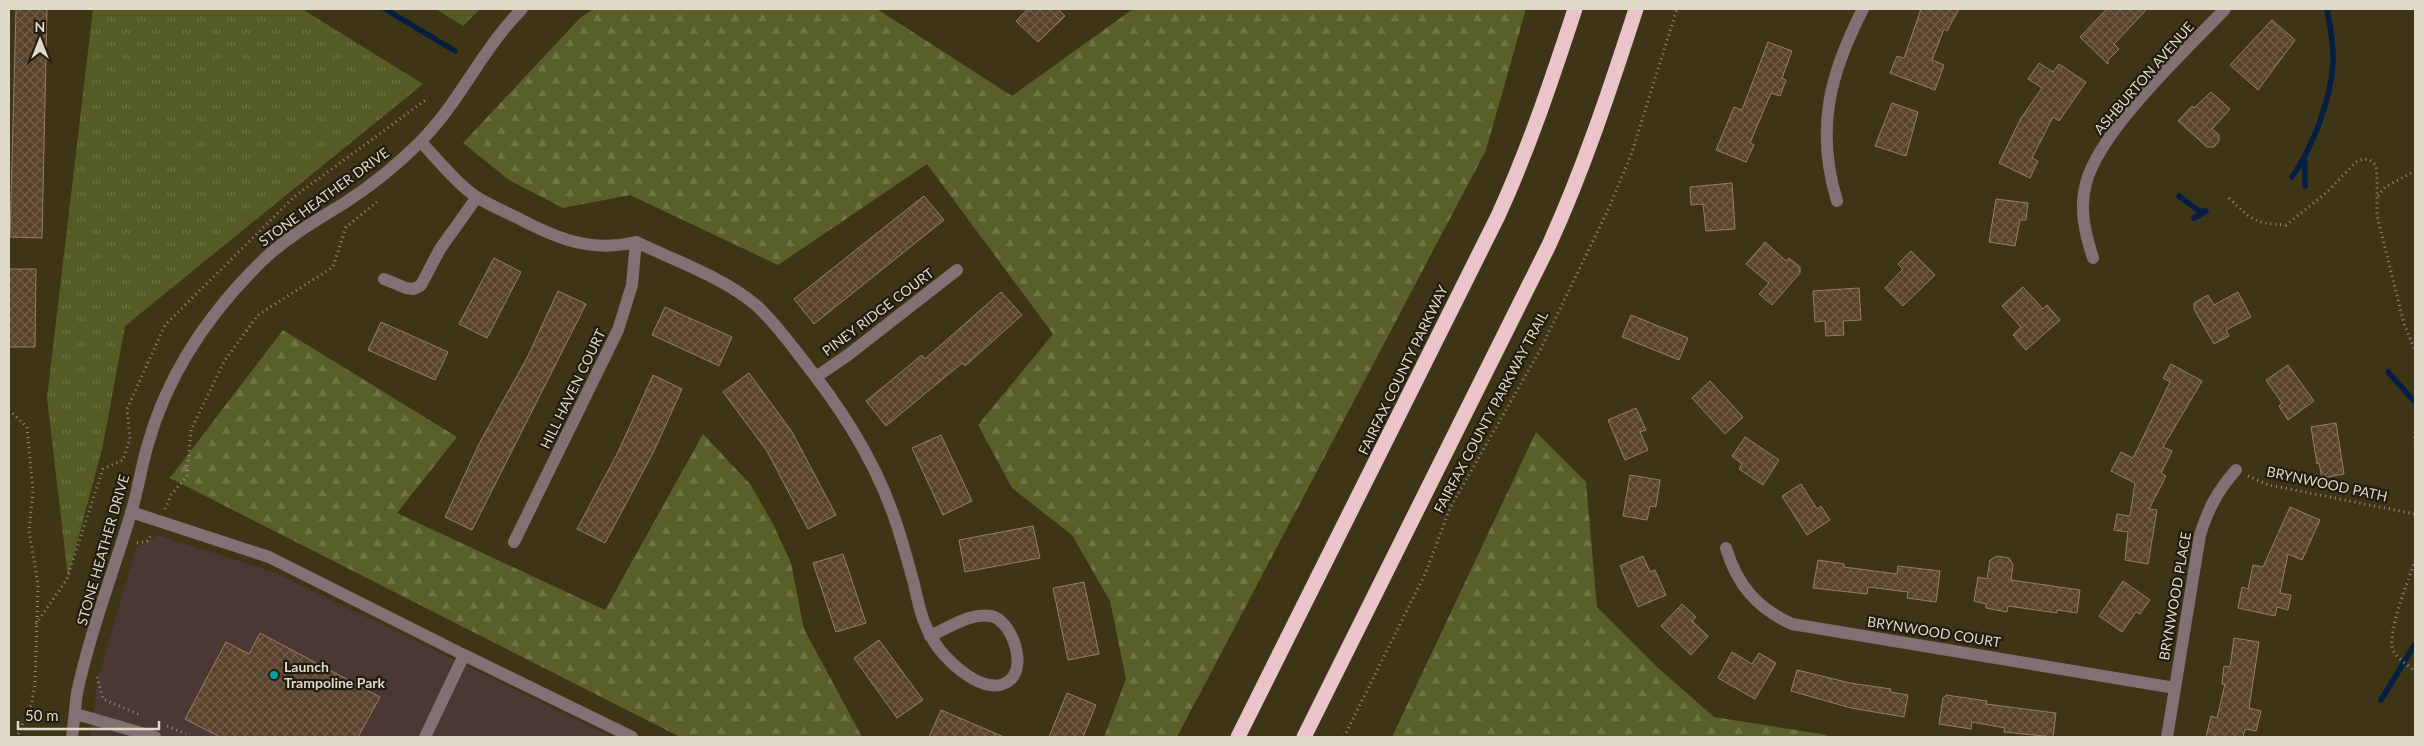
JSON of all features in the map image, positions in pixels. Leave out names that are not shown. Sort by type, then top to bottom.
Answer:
[{"type":"highway","name":"FAIRFAX COUNTY PARKWAY","points":[[1238,737],[1506,199],[1542,110],[1575,9]]},
{"type":"highway","points":[[1304,737],[1480,386],[1572,193],[1600,121],[1636,9]]},
{"type":"street","name":"STONE HEATHER DRIVE","points":[[72,737],[77,694],[94,631],[131,512],[148,443],[163,401],[183,362],[206,324],[236,288],[265,258],[297,232],[379,179],[421,142],[454,101],[483,55],[522,9]]},
{"type":"street","points":[[1837,200],[1827,150],[1827,116],[1832,82],[1843,48],[1863,9]]},
{"type":"street","name":"ASHBURTON AVENUE","points":[[2093,258],[2084,230],[2082,207],[2086,183],[2094,161],[2121,122],[2225,9]]},
{"type":"street","points":[[421,142],[477,197],[547,234],[574,244],[605,247],[636,242],[733,290],[756,306],[777,328],[816,377],[860,442],[877,472],[901,537],[922,617],[930,636],[940,652],[951,664],[972,679],[986,684],[1000,684],[1011,680],[1017,660],[1016,648],[1009,632],[1000,619],[990,616],[975,616],[930,636]]},
{"type":"street","points":[[384,279],[406,288],[414,289],[421,286],[440,249],[477,197]]},
{"type":"street","name":"HILL HAVEN COURT","points":[[514,542],[618,330],[632,285],[636,242]]},
{"type":"street","name":"PINEY RIDGE COURT","points":[[816,377],[848,356],[957,270]]},
{"type":"street","name":"BRYNWOOD PLACE","points":[[2167,737],[2200,534],[2219,489],[2236,470]]},
{"type":"street","points":[[131,512],[269,557],[632,737]]},
{"type":"street","name":"BRYNWOOD COURT","points":[[1726,548],[1731,566],[1742,586],[1751,597],[1775,616],[1792,624],[2175,688]]},
{"type":"street","points":[[425,737],[464,655]]},
{"type":"street","points":[[76,714],[155,737]]},
{"type":"path","name":"FAIRFAX COUNTY PARKWAY TRAIL","points":[[1344,737],[1426,572],[1450,508],[1539,352],[1608,210],[1631,155],[1677,9]]},
{"type":"path","points":[[2229,198],[2251,219],[2260,223],[2286,225],[2326,193],[2356,162],[2363,159],[2370,160],[2376,165],[2377,216],[2404,324],[2415,350]]},
{"type":"path","points":[[2377,197],[2385,187],[2415,171]]},
{"type":"path","points":[[160,522],[171,494],[187,476],[192,430],[225,360],[258,314],[333,267],[346,227],[383,196]]},
{"type":"path","points":[[9,410],[27,427],[32,491],[29,531],[38,584],[35,684],[31,705],[17,737]]},
{"type":"path","points":[[2415,432],[2415,444]]},
{"type":"path","name":"BRYNWOOD PATH","points":[[2236,470],[2268,484],[2415,514]]},
{"type":"path","points":[[2415,560],[2393,634],[2392,647],[2396,654],[2415,672]]},
{"type":"path","points":[[96,672],[103,699],[149,718]]},
{"type":"path","points":[[158,722],[186,734]]},
{"type":"shaded area","points":[[158,535],[276,573],[612,737],[90,737],[97,682],[136,548]]},
{"type":"green space","points":[[93,9],[302,9],[423,84],[125,326],[103,445],[68,577],[47,398]]},
{"type":"green space","points":[[436,9],[480,9],[463,26]]},
{"type":"green space","points":[[594,9],[877,9],[1012,96],[1133,9],[1526,9],[1486,150],[1177,737],[1104,737],[1126,679],[1110,601],[1072,535],[1012,488],[978,425],[1053,334],[927,164],[778,265],[630,195],[563,208],[509,180],[463,143],[581,17]]},
{"type":"green space","points":[[283,330],[457,437],[397,513],[605,610],[703,434],[750,484],[772,522],[791,563],[804,629],[862,737],[680,737],[170,478]]},
{"type":"green space","points":[[1536,432],[1586,482],[1597,607],[1657,667],[1714,717],[1827,735],[1827,737],[1392,737]]},
{"type":"building","points":[[16,9],[47,9],[42,238],[10,237]]},
{"type":"building","points":[[1028,9],[1058,9],[1065,16],[1038,42],[1016,21]]},
{"type":"building","points":[[1921,9],[1959,9],[1947,31],[1944,29],[1932,60],[1944,65],[1935,90],[1890,73],[1897,56],[1904,58]]},
{"type":"building","points":[[2107,9],[2147,9],[2114,44],[2119,49],[2108,60],[2108,64],[2080,37]]},
{"type":"building","points":[[2272,20],[2295,40],[2258,90],[2230,65]]},
{"type":"building","points":[[1768,42],[1792,51],[1782,78],[1786,80],[1780,96],[1771,93],[1750,143],[1754,145],[1746,162],[1716,150],[1734,107],[1742,110]]},
{"type":"building","points":[[2039,63],[2053,72],[2059,64],[2086,82],[2059,121],[2053,117],[2032,158],[2038,161],[2030,178],[1999,163],[2021,118],[2042,88],[2028,79]]},
{"type":"building","points":[[2211,92],[2230,109],[2212,129],[2219,135],[2219,141],[2214,147],[2207,147],[2178,121],[2192,106],[2194,108]]},
{"type":"building","points":[[1892,103],[1918,112],[1906,156],[1875,146]]},
{"type":"building","points":[[1732,183],[1735,229],[1706,231],[1703,204],[1691,205],[1690,187]]},
{"type":"building","points":[[924,196],[944,220],[814,324],[794,299]]},
{"type":"building","points":[[1996,199],[2028,203],[2026,220],[2020,220],[2015,246],[1989,242]]},
{"type":"building","points":[[1765,242],[1786,261],[1789,258],[1800,267],[1800,273],[1772,305],[1759,294],[1769,283],[1746,264]]},
{"type":"building","points":[[1911,251],[1935,275],[1903,306],[1885,288],[1903,269],[1898,264]]},
{"type":"building","points":[[494,258],[521,272],[487,338],[459,324]]},
{"type":"building","points":[[9,269],[36,269],[35,347],[9,347]]},
{"type":"building","points":[[2023,287],[2043,309],[2047,305],[2060,320],[2026,350],[2013,335],[2021,327],[2002,306]]},
{"type":"building","points":[[1859,288],[1861,320],[1843,321],[1844,335],[1826,336],[1825,321],[1815,322],[1813,291]]},
{"type":"building","points":[[558,291],[586,304],[472,530],[445,517],[480,442],[527,358]]},
{"type":"building","points":[[1001,292],[1022,315],[965,366],[962,363],[886,426],[866,401],[922,355],[925,359]]},
{"type":"building","points":[[2238,292],[2251,317],[2226,330],[2229,336],[2214,344],[2194,309],[2194,303],[2208,295],[2214,305]]},
{"type":"building","points":[[665,307],[732,337],[719,366],[652,335]]},
{"type":"building","points":[[1631,315],[1688,338],[1679,360],[1622,337]]},
{"type":"building","points":[[381,322],[448,352],[435,380],[368,350]]},
{"type":"building","points":[[2171,364],[2202,381],[2163,447],[2172,451],[2161,473],[2166,476],[2149,509],[2157,510],[2148,564],[2125,560],[2128,532],[2114,530],[2117,514],[2130,516],[2135,483],[2111,471],[2121,452],[2133,458],[2170,382],[2163,378]]},
{"type":"building","points":[[2288,365],[2314,401],[2288,420],[2279,406],[2282,403],[2266,380]]},
{"type":"building","points":[[749,373],[792,432],[836,515],[808,529],[767,451],[723,392]]},
{"type":"building","points":[[653,375],[682,389],[653,453],[605,543],[577,529],[618,452]]},
{"type":"building","points":[[1710,381],[1743,417],[1725,434],[1692,398]]},
{"type":"building","points":[[1636,408],[1646,430],[1640,432],[1648,450],[1625,460],[1608,420]]},
{"type":"building","points":[[2336,423],[2344,474],[2322,478],[2319,463],[2317,464],[2311,427]]},
{"type":"building","points":[[941,435],[972,501],[943,515],[912,448]]},
{"type":"building","points":[[1745,437],[1779,460],[1763,485],[1739,469],[1742,464],[1732,456]]},
{"type":"building","points":[[1630,475],[1660,480],[1656,507],[1650,506],[1647,520],[1623,516]]},
{"type":"building","points":[[1801,484],[1817,509],[1821,506],[1830,520],[1807,535],[1782,496]]},
{"type":"building","points":[[2290,507],[2320,520],[2302,560],[2288,554],[2280,593],[2291,595],[2288,610],[2277,607],[2275,616],[2238,608],[2242,587],[2248,589],[2253,565],[2263,567]]},
{"type":"building","points":[[1033,526],[1040,558],[965,572],[959,540]]},
{"type":"building","points":[[843,554],[866,623],[836,632],[813,563]]},
{"type":"building","points":[[1643,556],[1650,572],[1655,570],[1666,595],[1638,607],[1620,566]]},
{"type":"building","points":[[1997,556],[2009,558],[2013,565],[2011,580],[2080,590],[2077,613],[2057,610],[2057,613],[2008,606],[2007,612],[1986,608],[1986,604],[1974,601],[1978,577],[1987,579],[1990,560]]},
{"type":"building","points":[[1818,560],[1844,564],[1844,567],[1897,574],[1898,566],[1940,571],[1936,602],[1907,598],[1908,592],[1868,587],[1867,594],[1813,588]]},
{"type":"building","points":[[2123,581],[2150,600],[2140,614],[2136,612],[2122,632],[2099,616]]},
{"type":"building","points":[[1084,582],[1099,654],[1068,660],[1053,588]]},
{"type":"building","points":[[1682,604],[1696,617],[1692,621],[1708,636],[1691,655],[1661,626]]},
{"type":"building","name":"Launch Trampoline Park","points":[[260,633],[380,697],[358,737],[220,737],[185,719],[226,642],[249,654]]},
{"type":"building","points":[[2234,638],[2259,642],[2249,708],[2261,711],[2256,731],[2245,729],[2243,737],[2206,737],[2211,716],[2217,718],[2225,684],[2222,684],[2224,666],[2230,667]]},
{"type":"building","points":[[879,640],[923,700],[897,718],[854,658]]},
{"type":"building","points":[[1732,652],[1752,664],[1759,653],[1776,663],[1755,699],[1718,678]]},
{"type":"building","points":[[1797,670],[1850,683],[1891,689],[1890,692],[1908,695],[1904,717],[1851,708],[1791,691]]},
{"type":"building","points":[[1067,693],[1096,705],[1083,737],[1049,737]]},
{"type":"building","points":[[1946,695],[1987,701],[1986,704],[2056,713],[2053,737],[2004,732],[2005,728],[1972,722],[1971,729],[1939,724],[1943,698]]},
{"type":"building","points":[[941,710],[1004,737],[929,737]]},
{"type":"waterway","points":[[385,9],[455,51]]},
{"type":"waterway","points":[[2292,177],[2314,137],[2329,91],[2333,56],[2332,36],[2327,9]]},
{"type":"waterway","points":[[2305,161],[2305,186]]},
{"type":"waterway","points":[[2179,196],[2199,211],[2206,211]]},
{"type":"waterway","points":[[2194,218],[2206,211]]},
{"type":"waterway","points":[[2388,372],[2415,402]]},
{"type":"waterway","points":[[2381,700],[2415,644]]},
{"type":"place","name":"Launch Trampoline Park","points":[[274,675]]}]
